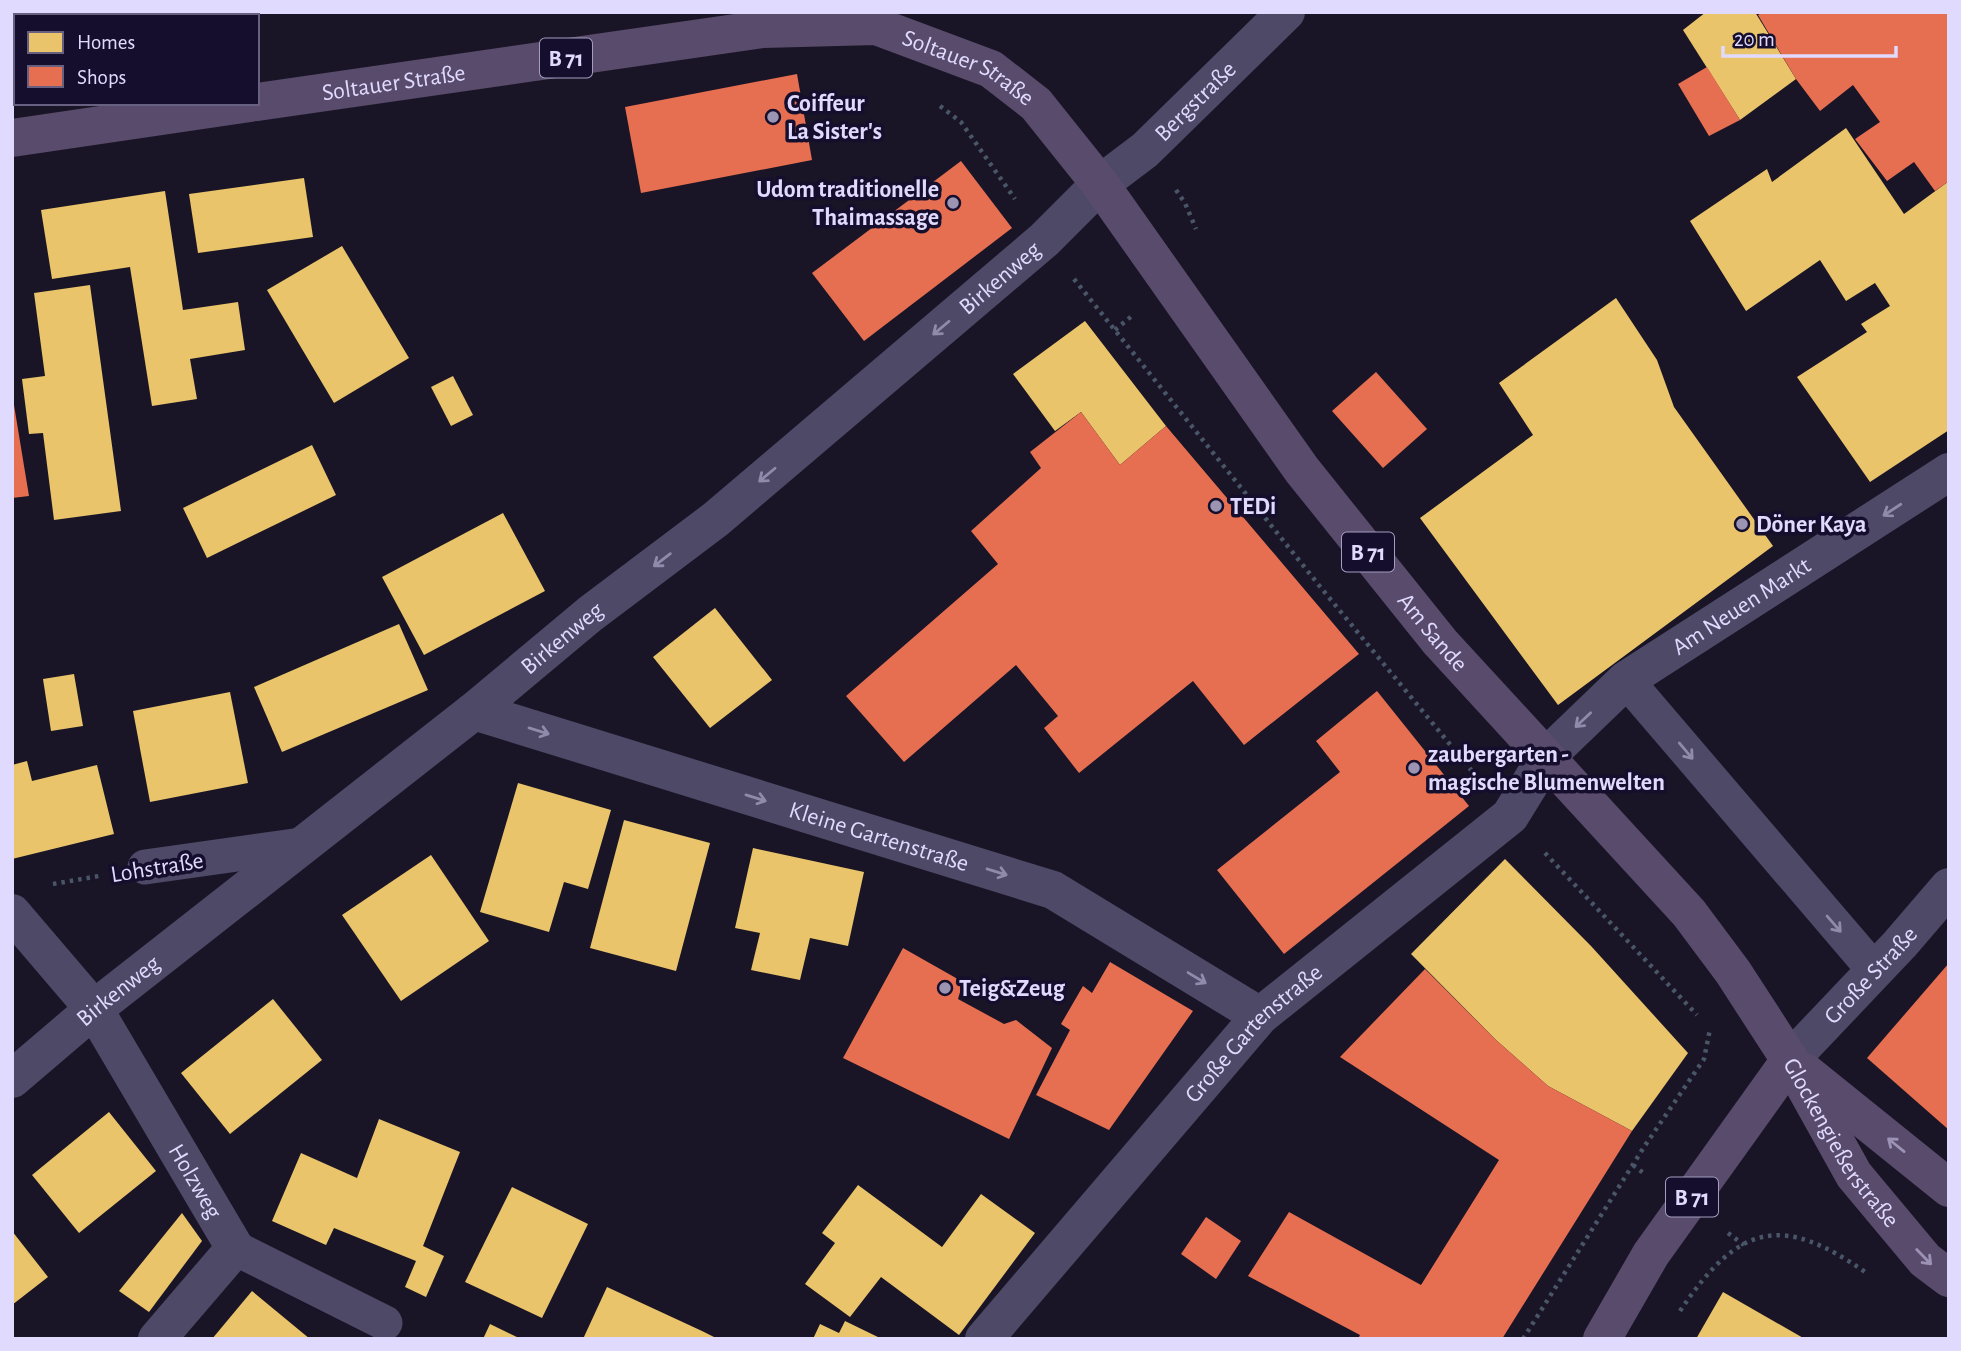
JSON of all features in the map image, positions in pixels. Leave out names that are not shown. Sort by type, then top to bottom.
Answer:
[{"type":"main road","name":"Soltauer Straße","points":[[259,102],[763,29],[876,26],[991,69],[1036,104],[1100,184]]},
{"type":"main road","points":[[12,138],[88,115],[223,105]]},
{"type":"main road","name":"Am Sande","points":[[1100,184],[1302,470],[1440,642],[1689,913],[1733,972],[1790,1060]]},
{"type":"main road","name":"Glockengießerstraße","points":[[1790,1060],[1949,1188]]},
{"type":"main road","name":"Glockengießerstraße","points":[[1790,1060],[1854,1175],[1925,1260],[1949,1278]]},
{"type":"main road","name":"B 71","points":[[1602,1339],[1651,1254],[1790,1060]]},
{"type":"street","name":"Bergstraße","points":[[1100,184],[1145,150],[1286,12]]},
{"type":"street","name":"Birkenweg","points":[[12,1079],[94,1009],[474,711],[590,614],[716,519],[1044,240],[1100,184]]},
{"type":"street","name":"Am Neuen Markt","points":[[1547,756],[1626,680],[1949,472]]},
{"type":"street","name":"Kleine Gartenstraße","points":[[474,711],[1053,890],[1260,1016]]},
{"type":"street","name":"Große Gartenstraße","points":[[984,1339],[1260,1016],[1510,816],[1547,756]]},
{"type":"street","name":"Große Straße","points":[[1790,1060],[1875,971],[1949,887]]},
{"type":"street","points":[[12,913],[94,1009]]},
{"type":"street","name":"Holzweg","points":[[94,1009],[235,1248]]},
{"type":"street","points":[[156,1339],[235,1248]]},
{"type":"lane","points":[[1626,680],[1875,971]]},
{"type":"lane","name":"Lohstraße","points":[[145,867],[301,845]]},
{"type":"lane","points":[[235,1248],[385,1323]]},
{"type":"path","points":[[939,105],[961,122],[1044,240],[1322,589],[1510,816],[1710,1029],[1704,1059],[1523,1339]]},
{"type":"path","name":"Lohstraße","points":[[39,886],[145,867]]},
{"type":"path","points":[[1676,1318],[1728,1253],[1766,1233],[1802,1237],[1838,1253]]},
{"type":"building: Homes","points":[[1706,12],[1755,12],[1796,79],[1740,120],[1683,30]]},
{"type":"building: Homes","points":[[1846,128],[1904,214],[1949,181],[1949,430],[1870,482],[1797,377],[1867,332],[1861,324],[1890,306],[1875,283],[1846,301],[1820,260],[1746,311],[1690,221],[1767,169],[1772,182]]},
{"type":"building: Homes","points":[[304,178],[313,237],[198,253],[189,194]]},
{"type":"building: Homes","points":[[165,191],[183,310],[238,302],[245,350],[190,359],[197,399],[152,406],[130,267],[52,279],[41,210]]},
{"type":"building: Homes","points":[[342,246],[409,358],[334,403],[267,290]]},
{"type":"building: Homes","points":[[90,285],[121,511],[54,520],[43,433],[29,434],[22,379],[45,376],[34,293]]},
{"type":"building: Homes","points":[[1616,298],[1657,360],[1674,407],[1773,546],[1558,705],[1420,518],[1533,435],[1499,383]]},
{"type":"building: Homes","points":[[1085,321],[1166,426],[1120,465],[1081,412],[1055,431],[1013,374]]},
{"type":"building: Homes","points":[[453,376],[473,415],[451,426],[431,387]]},
{"type":"building: Homes","points":[[312,445],[336,495],[207,558],[183,508]]},
{"type":"building: Homes","points":[[503,513],[545,591],[424,655],[382,577]]},
{"type":"building: Homes","points":[[715,608],[772,680],[710,728],[653,657]]},
{"type":"building: Homes","points":[[399,624],[428,690],[282,752],[254,687]]},
{"type":"building: Homes","points":[[74,674],[83,726],[51,731],[43,679]]},
{"type":"building: Homes","points":[[230,692],[248,783],[150,802],[133,711]]},
{"type":"building: Homes","points":[[27,761],[32,781],[97,765],[114,834],[12,859],[12,765]]},
{"type":"building: Homes","points":[[518,783],[611,810],[588,889],[564,882],[549,932],[480,912]]},
{"type":"building: Homes","points":[[624,820],[710,843],[676,971],[590,948]]},
{"type":"building: Homes","points":[[753,848],[864,872],[848,946],[810,938],[800,980],[751,970],[760,933],[735,928]]},
{"type":"building: Homes","points":[[431,855],[489,941],[401,1001],[342,915]]},
{"type":"building: Homes","points":[[1505,859],[1591,946],[1688,1053],[1632,1131],[1548,1086],[1496,1040],[1411,954]]},
{"type":"building: Homes","points":[[273,999],[322,1060],[230,1134],[181,1073]]},
{"type":"building: Homes","points":[[109,1112],[156,1171],[79,1233],[32,1175]]},
{"type":"building: Homes","points":[[379,1119],[460,1152],[423,1246],[444,1256],[426,1297],[405,1287],[416,1261],[334,1228],[326,1245],[272,1221],[301,1153],[357,1178]]},
{"type":"building: Homes","points":[[858,1185],[942,1247],[981,1194],[1035,1233],[959,1335],[881,1277],[850,1317],[805,1284],[835,1243],[822,1233]]},
{"type":"building: Homes","points":[[512,1187],[588,1224],[542,1318],[465,1282]]},
{"type":"building: Homes","points":[[182,1213],[202,1241],[149,1312],[119,1291]]},
{"type":"building: Homes","points":[[12,1231],[48,1277],[12,1305]]},
{"type":"building: Homes","points":[[607,1287],[702,1331],[718,1339],[583,1339]]},
{"type":"building: Homes","points":[[252,1291],[310,1339],[212,1339]]},
{"type":"building: Homes","points":[[1723,1292],[1805,1339],[1696,1339]]},
{"type":"building: Homes","points":[[845,1321],[882,1339],[813,1339],[820,1324],[839,1333]]},
{"type":"building: Homes","points":[[490,1324],[521,1339],[483,1339]]},
{"type":"building: Shops","points":[[1763,12],[1949,12],[1949,181],[1935,191],[1914,162],[1887,181],[1855,139],[1880,122],[1853,85],[1820,111],[1796,79],[1758,15]]},
{"type":"building: Shops","points":[[1707,67],[1740,120],[1709,136],[1678,84]]},
{"type":"building: Shops","points":[[797,74],[812,160],[641,193],[625,107]]},
{"type":"building: Shops","points":[[961,161],[1012,228],[864,341],[812,273]]},
{"type":"building: Shops","points":[[1376,372],[1427,429],[1383,468],[1332,411]]},
{"type":"building: Shops","points":[[12,393],[29,496],[12,498]]},
{"type":"building: Shops","points":[[1081,412],[1120,465],[1166,426],[1359,654],[1244,745],[1193,681],[1079,773],[1044,728],[1058,716],[1016,665],[904,762],[846,696],[998,564],[971,531],[1041,468],[1030,452]]},
{"type":"building: Shops","points":[[1377,691],[1469,806],[1284,954],[1217,870],[1340,772],[1316,741]]},
{"type":"building: Shops","points":[[903,948],[963,982],[958,999],[1004,1024],[1016,1020],[1052,1048],[1009,1139],[843,1058]]},
{"type":"building: Shops","points":[[1110,962],[1193,1011],[1109,1130],[1036,1095],[1070,1030],[1061,1024],[1083,986],[1092,993]]},
{"type":"building: Shops","points":[[1949,963],[1949,1130],[1867,1058]]},
{"type":"building: Shops","points":[[1425,969],[1496,1040],[1548,1086],[1632,1131],[1502,1339],[1358,1339],[1360,1335],[1248,1276],[1289,1212],[1421,1285],[1499,1160],[1340,1057]]},
{"type":"building: Shops","points":[[1206,1217],[1241,1241],[1216,1279],[1181,1254]]},
{"type":"place","name":"Coiffeur La Sister's","points":[[773,117]]},
{"type":"place","name":"Udom traditionelle Thaimassage","points":[[953,203]]},
{"type":"place","name":"TEDi","points":[[1216,506]]},
{"type":"place","name":"Döner Kaya","points":[[1742,524]]},
{"type":"place","name":"zaubergarten - magische Blumenwelten","points":[[1414,768]]},
{"type":"place","name":"Teig&Zeug","points":[[945,988]]}]
